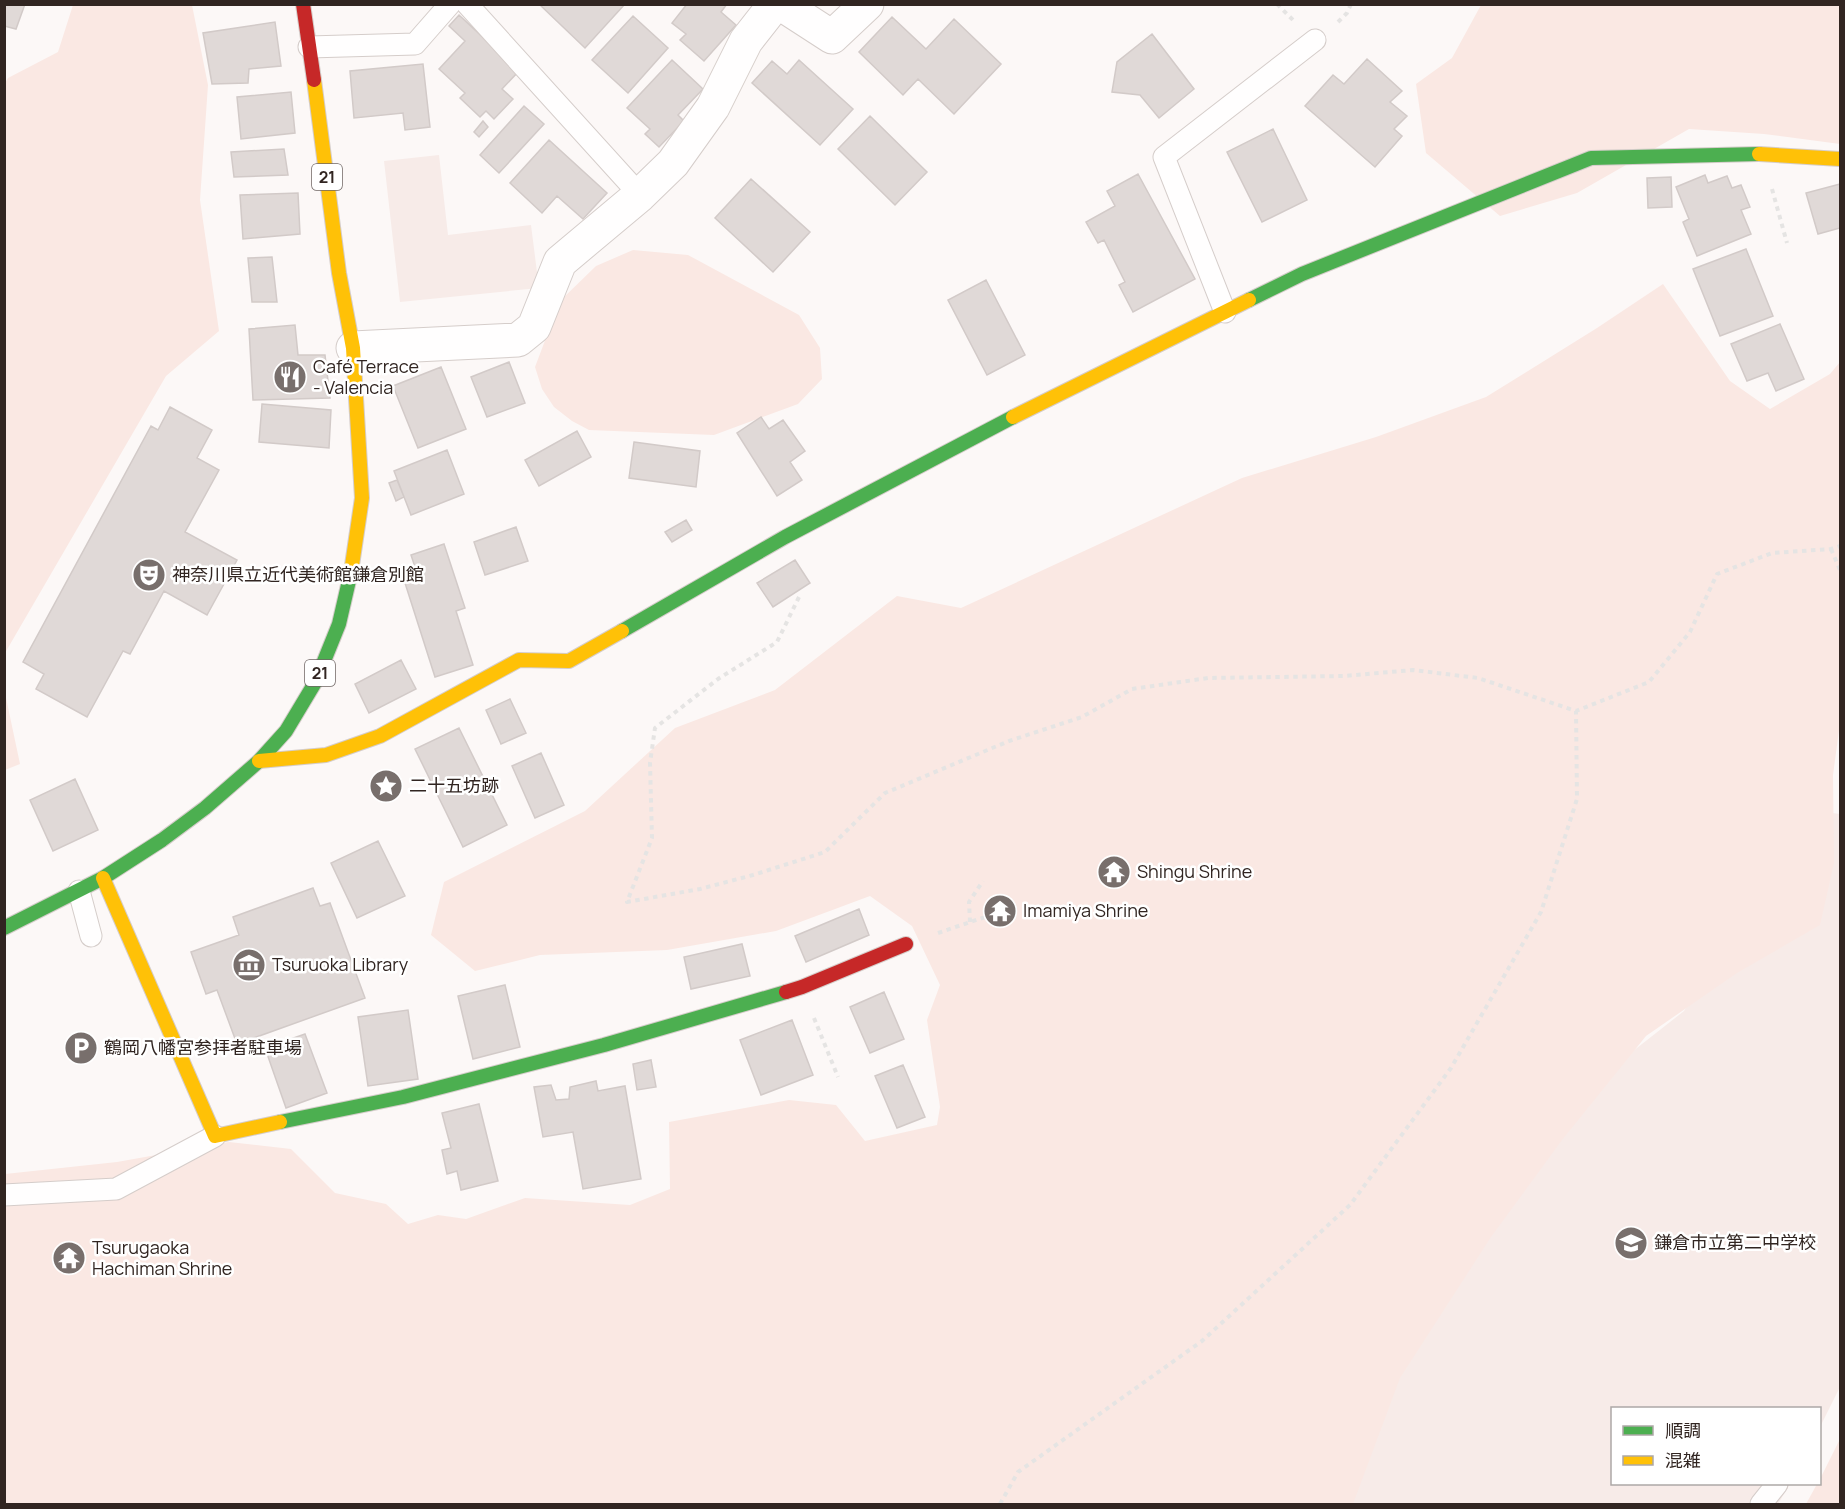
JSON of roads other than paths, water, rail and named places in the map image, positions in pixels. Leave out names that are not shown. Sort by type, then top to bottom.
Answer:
[{"type":"street","name":"21","points":[[4,928],[104,878],[162,840],[259,761],[286,731],[316,681],[339,624],[354,561],[362,498],[353,348],[339,273],[303,4]]},
{"type":"street","points":[[353,348],[518,340],[534,327],[560,262],[640,195],[673,163],[713,107],[746,41],[775,4]]},
{"type":"street","points":[[781,4],[832,37],[867,4]]},
{"type":"street","points":[[259,761],[326,755],[380,736],[519,660],[569,661],[785,537],[1036,405],[1302,274],[1591,158],[1762,154],[1840,159]]},
{"type":"street","points":[[104,878],[215,1136],[403,1097],[604,1045],[802,987],[906,944]]},
{"type":"lane","points":[[309,47],[415,44],[450,4]]},
{"type":"lane","points":[[467,4],[640,195]]},
{"type":"lane","points":[[1225,312],[1164,157],[1315,40]]},
{"type":"lane","points":[[79,891],[91,936]]},
{"type":"lane","points":[[4,1195],[116,1189],[215,1136]]},
{"type":"lane","points":[[1761,1504],[1776,1485]]},
{"type":"place","name":"Café Terrace - Valencia","points":[[290,377]]},
{"type":"place","name":"神奈川県立近代美術館鎌倉別館","points":[[149,575]]},
{"type":"place","name":"二十五坊跡","points":[[386,786]]},
{"type":"place","name":"Shingu Shrine","points":[[1114,872]]},
{"type":"place","name":"Imamiya Shrine","points":[[1000,911]]},
{"type":"place","name":"Tsuruoka Library","points":[[249,965]]},
{"type":"place","name":"鶴岡八幡宮参拝者駐車場","points":[[81,1048]]},
{"type":"place","name":"鎌倉市立第二中学校","points":[[1631,1243]]},
{"type":"place","name":"Tsurugaoka Hachiman Shrine","points":[[69,1258]]}]
